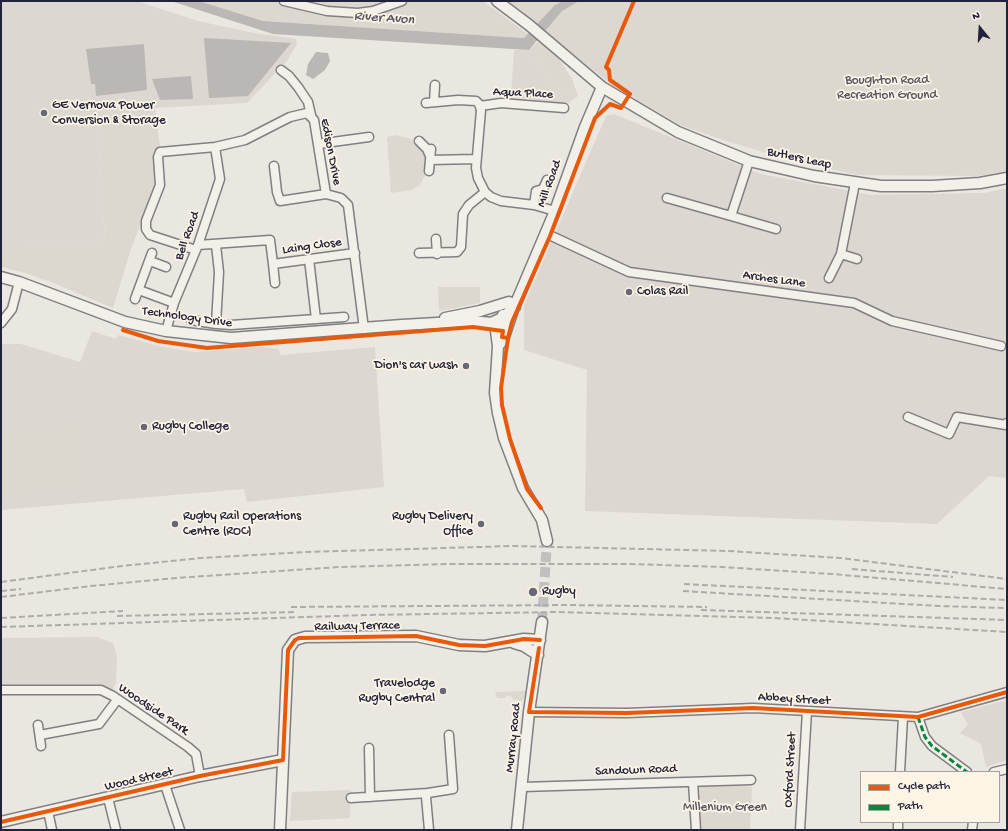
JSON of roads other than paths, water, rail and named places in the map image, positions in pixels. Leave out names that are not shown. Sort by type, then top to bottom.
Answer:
[{"type":"street","points":[[285,1],[327,11],[358,13],[373,11],[402,1]]},
{"type":"street","name":"Butlers Leap","points":[[497,1],[529,25],[602,88],[678,132],[749,161],[855,183],[881,186],[932,186],[980,183],[1007,178]]},
{"type":"street","points":[[281,70],[291,73],[308,102],[311,115]]},
{"type":"street","name":"Aqua Place","points":[[435,85],[430,102],[469,100],[476,101],[480,106],[476,159],[478,178],[484,192]]},
{"type":"street","name":"Mill Road","points":[[512,304],[522,290],[555,211],[585,127],[602,88]]},
{"type":"street","name":"Aqua Place","points":[[480,106],[501,103],[564,108]]},
{"type":"street","name":"Edison Drive","points":[[197,248],[150,235],[146,229],[146,222],[160,185],[158,157],[160,152],[215,147],[254,137],[290,117],[307,113],[311,115],[314,120],[326,194],[341,198],[348,205],[364,330]]},
{"type":"street","points":[[318,144],[369,137]]},
{"type":"street","points":[[419,141],[427,149],[430,155],[429,171]]},
{"type":"street","name":"Bell Road","points":[[166,331],[174,303],[197,248],[220,179],[215,147]]},
{"type":"street","points":[[430,155],[476,159]]},
{"type":"street","points":[[731,216],[749,161]]},
{"type":"street","points":[[274,166],[277,192],[280,202],[326,194]]},
{"type":"street","name":"Mill Road","points":[[534,205],[536,191],[544,189],[547,180]]},
{"type":"street","points":[[829,278],[841,254],[855,183]]},
{"type":"street","points":[[419,254],[457,252],[461,247],[463,214],[469,205],[484,192],[491,198],[501,201],[534,205],[555,211]]},
{"type":"street","points":[[667,198],[776,229]]},
{"type":"street","name":"Arches Lane","points":[[545,233],[629,272],[854,303],[892,321],[1001,346]]},
{"type":"street","points":[[436,239],[437,254]]},
{"type":"street","name":"Laing Close","points":[[197,248],[270,240],[273,264],[355,253]]},
{"type":"street","points":[[216,245],[219,272],[216,324]]},
{"type":"street","points":[[135,299],[152,253]]},
{"type":"street","points":[[841,254],[857,259]]},
{"type":"street","points":[[310,259],[316,319]]},
{"type":"street","points":[[150,261],[166,267]]},
{"type":"street","points":[[273,264],[275,282]]},
{"type":"street","name":"Technology Drive","points":[[1,277],[19,282],[125,322],[166,331],[231,338],[364,330],[472,321],[494,327]]},
{"type":"street","points":[[1,323],[12,308],[19,282]]},
{"type":"street","points":[[139,290],[174,303]]},
{"type":"street","points":[[498,346],[503,340],[505,321],[512,304]]},
{"type":"street","name":"Technology Drive","points":[[402,326],[512,304]]},
{"type":"street","points":[[477,312],[505,321]]},
{"type":"street","points":[[191,320],[216,324],[231,324],[344,317]]},
{"type":"street","points":[[505,321],[494,327],[498,346],[495,393],[504,438],[524,488],[542,520],[547,542]]},
{"type":"street","points":[[908,417],[949,434],[957,417],[1006,426],[1007,423]]},
{"type":"street","points":[[512,642],[524,646],[539,648],[542,622]]},
{"type":"street","name":"Railway Terrace","points":[[280,830],[288,650],[295,640],[306,637],[416,636],[459,645],[476,646],[512,642],[524,639],[539,648]]},
{"type":"street","name":"Murray Road","points":[[517,830],[529,712],[539,648]]},
{"type":"street","name":"Woodside Park","points":[[1,690],[101,690],[192,750],[196,754],[200,776]]},
{"type":"street","name":"Abbey Street","points":[[529,712],[627,712],[753,708],[918,717],[1007,692]]},
{"type":"street","points":[[40,735],[98,724],[105,718],[117,700]]},
{"type":"street","name":"Oxford Street","points":[[800,830],[807,711]]},
{"type":"street","points":[[900,771],[903,717]]},
{"type":"street","points":[[918,717],[923,732],[932,746],[966,771]]},
{"type":"street","points":[[38,725],[41,746]]},
{"type":"street","points":[[351,798],[428,793],[453,789],[449,735]]},
{"type":"street","points":[[369,748],[370,797]]},
{"type":"street","name":"Wood Street","points":[[1,822],[200,776],[283,760]]},
{"type":"street","name":"Sandown Road","points":[[522,787],[751,780]]},
{"type":"street","points":[[693,782],[696,830]]},
{"type":"street","points":[[165,784],[180,830]]},
{"type":"street","points":[[428,793],[426,798],[429,830]]},
{"type":"street","points":[[108,798],[116,830]]},
{"type":"street","points":[[48,811],[52,830]]},
{"type":"tunnel","points":[[542,622],[547,541]]},
{"type":"railway","points":[[1,582],[122,566],[201,558],[307,552],[513,546],[729,551],[841,558],[1007,579]]},
{"type":"railway","points":[[1,597],[91,586],[176,578],[339,567],[445,564],[630,564],[722,567],[832,574],[1007,589]]},
{"type":"railway","points":[[852,569],[953,577]]},
{"type":"railway","points":[[684,584],[1007,600]]},
{"type":"railway","points":[[1,591],[21,589]]},
{"type":"railway","points":[[683,591],[938,606],[1007,608]]},
{"type":"railway","points":[[291,607],[569,605],[707,607]]},
{"type":"railway","points":[[701,610],[1007,620]]},
{"type":"railway","points":[[1,618],[123,611]]},
{"type":"railway","points":[[117,616],[297,612]]},
{"type":"railway","points":[[1,627],[367,615],[556,612],[774,618],[1007,632]]},
{"type":"place","name":"GE Vernova Power Conversion & Storage","points":[[44,113]]},
{"type":"place","name":"Colas Rail","points":[[629,292]]},
{"type":"place","name":"Dion's car wash","points":[[466,366]]},
{"type":"place","name":"Rugby College","points":[[144,427]]},
{"type":"place","name":"Rugby Rail Operations Centre (ROC)","points":[[175,524]]},
{"type":"place","name":"Rugby Delivery Office","points":[[481,524]]},
{"type":"place","name":"Rugby","points":[[533,592]]},
{"type":"place","name":"Travelodge Rugby Central","points":[[443,691]]},
{"type":"water label","name":"River Avon","points":[[384,19]]},
{"type":"park label","name":"Boughton Road Recreation Ground","points":[[887,88]]},
{"type":"park label","name":"Millenium Green","points":[[725,808]]}]
